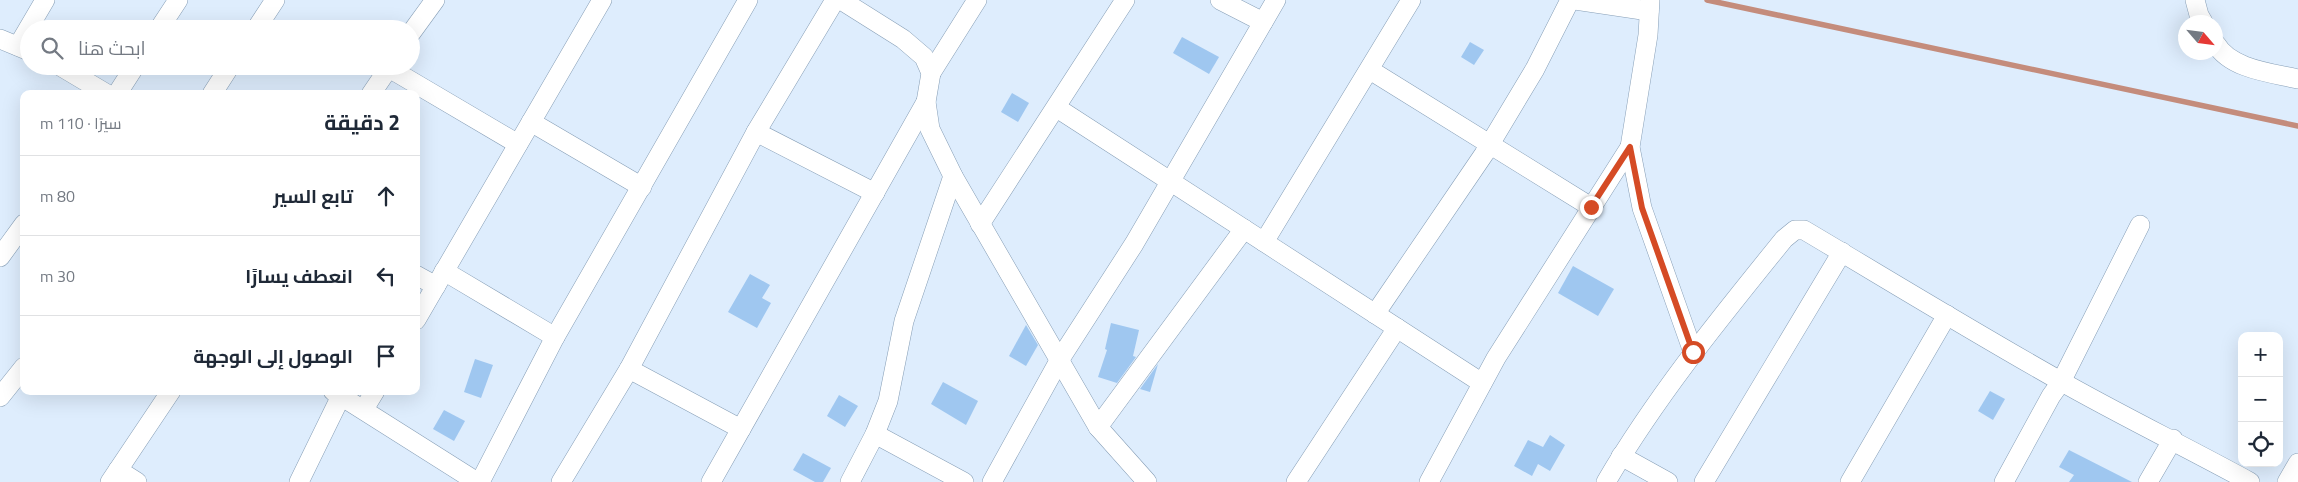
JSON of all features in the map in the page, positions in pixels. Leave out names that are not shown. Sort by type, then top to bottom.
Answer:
[{"type":"street","points":[[36,20],[45,0]]},
{"type":"street","points":[[262,20],[275,0]]},
{"type":"street","points":[[420,21],[435,0]]},
{"type":"street","points":[[420,313],[602,0]]},
{"type":"street","points":[[339,395],[478,482],[555,337],[748,0]]},
{"type":"street","points":[[561,482],[629,369],[756,132],[835,0]]},
{"type":"street","points":[[841,0],[903,38],[924,57],[931,73]]},
{"type":"street","points":[[977,0],[931,73],[926,102],[930,129],[953,176],[980,224],[1098,427],[1143,480]]},
{"type":"street","points":[[980,224],[1125,0]]},
{"type":"street","points":[[1220,0],[1264,22]]},
{"type":"street","points":[[992,482],[1060,359],[1134,244],[1276,0]]},
{"type":"street","points":[[1264,242],[1411,0]]},
{"type":"street","points":[[1375,314],[1490,144],[1535,69],[1570,0]]},
{"type":"street","points":[[1575,0],[1649,5],[1648,34],[1630,147],[1642,208],[1693,352]]},
{"type":"street","points":[[2195,0],[2199,15]]},
{"type":"street","points":[[163,20],[172,1]]},
{"type":"street","points":[[0,39],[20,48]]},
{"type":"street","points":[[2223,54],[2251,69],[2298,79]]},
{"type":"street","points":[[1370,70],[1591,207]]},
{"type":"street","points":[[75,75],[100,90]]},
{"type":"street","points":[[120,90],[129,75]]},
{"type":"street","points":[[215,90],[224,75]]},
{"type":"street","points":[[374,90],[384,75]]},
{"type":"street","points":[[403,75],[518,144]]},
{"type":"street","points":[[711,482],[926,102]]},
{"type":"street","points":[[1056,108],[1482,383]]},
{"type":"street","points":[[531,122],[642,187]]},
{"type":"street","points":[[756,132],[875,193]]},
{"type":"street","points":[[1429,482],[1482,383],[1630,147]]},
{"type":"street","points":[[850,482],[875,434],[888,402],[904,321],[953,176]]},
{"type":"street","points":[[2004,482],[2051,396],[2061,382],[2140,225]]},
{"type":"street","points":[[0,256],[20,229]]},
{"type":"street","points":[[1098,427],[1244,229]]},
{"type":"street","points":[[1606,482],[1621,456],[1693,352],[1784,239],[1795,230],[1804,230],[2061,382],[2173,439],[2250,482]]},
{"type":"street","points":[[1704,482],[1842,252]]},
{"type":"street","points":[[420,276],[440,279],[555,337]]},
{"type":"street","points":[[1850,482],[1947,315]]},
{"type":"street","points":[[1296,482],[1397,328]]},
{"type":"street","points":[[629,369],[741,429]]},
{"type":"street","points":[[0,396],[20,372]]},
{"type":"street","points":[[136,482],[114,476],[168,395]]},
{"type":"street","points":[[299,482],[337,395]]},
{"type":"street","points":[[364,409],[373,395]]},
{"type":"street","points":[[875,434],[964,482]]},
{"type":"street","points":[[2148,482],[2173,439]]},
{"type":"street","points":[[1621,456],[1668,482]]},
{"type":"street","points":[[2287,482],[2298,463]]},
{"type":"building","points":[[1182,37],[1219,57],[1209,74],[1173,53]]},
{"type":"building","points":[[1470,42],[1484,50],[1474,65],[1461,57]]},
{"type":"building","points":[[1012,93],[1029,103],[1018,122],[1001,112]]},
{"type":"building","points":[[1573,266],[1614,289],[1598,316],[1558,293]]},
{"type":"building","points":[[750,274],[770,285],[762,298],[771,303],[757,328],[728,312]]},
{"type":"building","points":[[1111,323],[1139,330],[1133,356],[1136,357],[1117,383],[1098,377],[1107,350],[1105,349]]},
{"type":"building","points":[[1026,325],[1038,345],[1026,366],[1009,356]]},
{"type":"building","points":[[475,359],[493,365],[481,398],[464,392]]},
{"type":"building","points":[[1158,364],[1150,392],[1140,389]]},
{"type":"building","points":[[943,382],[978,401],[966,425],[931,404]]},
{"type":"building","points":[[1990,391],[2005,399],[1993,420],[1978,411]]},
{"type":"building","points":[[839,395],[858,406],[845,427],[827,416]]},
{"type":"building","points":[[444,410],[465,421],[454,441],[433,429]]},
{"type":"building","points":[[1550,435],[1565,445],[1550,471],[1538,464],[1532,476],[1514,466],[1528,440],[1543,447]]},
{"type":"building","points":[[2069,450],[2132,482],[2069,482],[2074,475],[2059,467]]},
{"type":"building","points":[[803,453],[831,468],[823,482],[815,482],[793,470]]},
{"type":"waterway","points":[[1707,0],[2298,126]]},
{"type":"route","points":[[1591,207],[1630,147],[1642,208],[1693,352]]}]
